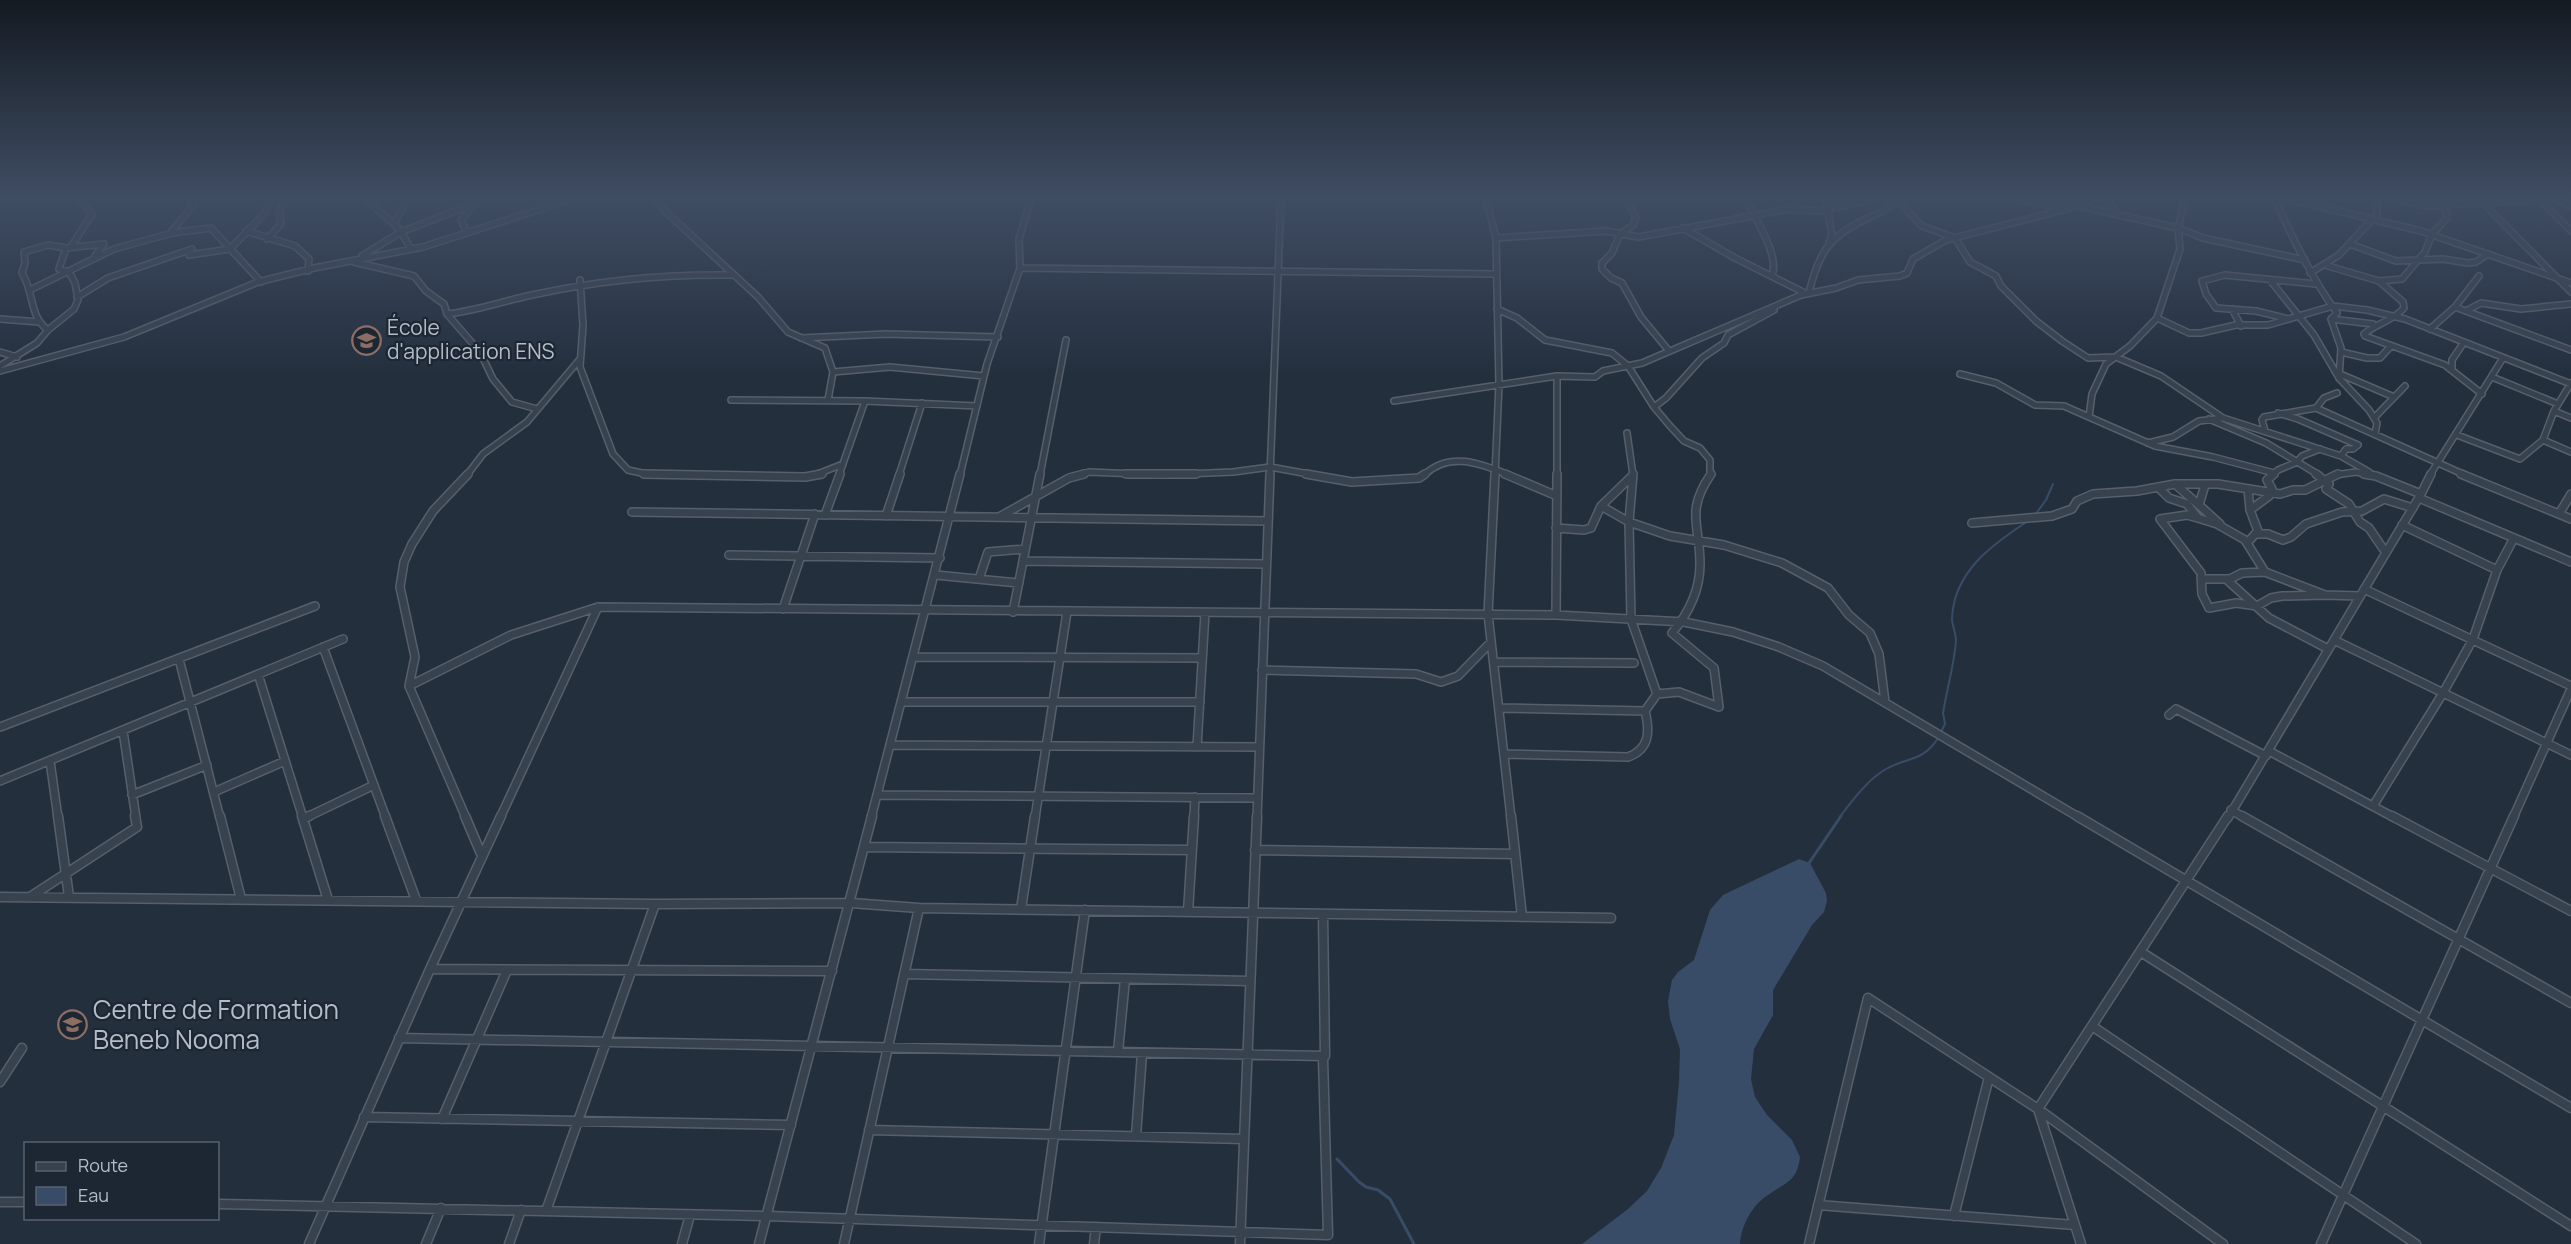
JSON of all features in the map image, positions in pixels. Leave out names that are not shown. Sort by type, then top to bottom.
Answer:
[{"type":"street","points":[[24,257],[22,273],[32,289],[34,312],[41,327],[48,330]]},
{"type":"street","points":[[0,366],[37,343],[48,330],[74,309],[77,297],[75,283],[69,272],[60,269],[65,257]]},
{"type":"street","points":[[77,297],[96,282],[115,274],[174,257]]},
{"type":"street","points":[[238,257],[261,282]]},
{"type":"street","points":[[307,257],[309,259],[308,271]]},
{"type":"street","points":[[352,261],[359,257]]},
{"type":"street","points":[[0,371],[124,337],[223,295],[261,282],[371,257]]},
{"type":"street","points":[[715,257],[758,297],[788,332],[825,348],[833,372],[828,400]]},
{"type":"street","points":[[759,1244],[892,745],[951,517],[984,376],[1020,268],[1020,257]]},
{"type":"street","points":[[1240,1244],[1279,257]]},
{"type":"street","points":[[1496,257],[1499,384],[1488,614],[1522,917]]},
{"type":"street","points":[[1608,257],[1602,263],[1602,269],[1611,278],[1622,283],[1641,317],[1669,351]]},
{"type":"street","points":[[1737,257],[1807,293]]},
{"type":"street","points":[[1772,276],[1775,268],[1773,257]]},
{"type":"street","points":[[1654,406],[1666,398],[1702,358],[1724,343],[1728,335],[1807,293],[1820,257]]},
{"type":"street","points":[[1394,401],[1557,376],[1595,377],[1603,371],[1642,363],[1738,320],[1807,293],[1858,280],[1900,276],[1907,273],[1912,259],[1915,257]]},
{"type":"street","points":[[1967,257],[1970,262],[1996,276],[2001,286],[2036,321],[2088,358],[2116,357],[2161,376],[2223,418],[2341,456],[2376,476],[2571,562]]},
{"type":"street","points":[[2089,417],[2092,394],[2106,364],[2157,318],[2177,257]]},
{"type":"street","points":[[2291,257],[2305,260]]},
{"type":"street","points":[[2303,257],[2316,284],[2337,313],[2331,319]]},
{"type":"street","points":[[2310,273],[2328,266],[2337,257]]},
{"type":"street","points":[[2385,257],[2396,261],[2443,259],[2468,263],[2476,262],[2483,257]]},
{"type":"street","points":[[2328,266],[2379,281],[2402,279],[2421,257]]},
{"type":"street","points":[[2497,257],[2571,283]]},
{"type":"street","points":[[2535,257],[2571,292]]},
{"type":"street","points":[[32,289],[93,258]]},
{"type":"street","points":[[352,261],[414,276],[426,291],[444,304],[447,314],[480,352],[493,379],[512,402],[537,409]]},
{"type":"street","points":[[1020,268],[1496,274]]},
{"type":"street","points":[[447,314],[473,311],[580,283],[681,274],[733,275]]},
{"type":"street","points":[[2292,319],[2216,308],[2206,294],[2202,281],[2225,275],[2316,284]]},
{"type":"street","points":[[2430,329],[2456,307],[2479,276]]},
{"type":"street","points":[[2270,280],[2314,335],[2339,376],[2374,418],[2377,423],[2375,434]]},
{"type":"street","points":[[2331,319],[2373,324],[2398,317],[2404,308],[2403,302],[2379,281]]},
{"type":"street","points":[[580,283],[583,325],[580,359],[585,385],[613,454],[628,470],[646,474],[750,474],[805,477],[821,474],[843,464]]},
{"type":"street","points":[[2466,311],[2481,303],[2521,309],[2571,304]]},
{"type":"street","points":[[2157,318],[2189,333],[2268,325],[2333,306],[2367,310],[2398,317],[2571,383],[2554,411],[2543,440],[2520,459],[2457,435]]},
{"type":"street","points":[[2456,307],[2571,350]]},
{"type":"street","points":[[1497,309],[1517,318],[1545,340],[1612,353],[1628,366],[1654,406],[1684,441],[1700,448],[1710,460],[1712,473],[1699,490],[1694,505],[1700,563],[1698,586],[1682,622],[1672,633],[1714,668],[1719,707],[1679,692],[1657,694],[1645,711],[1649,731],[1647,746],[1636,755],[1628,757],[1504,754]]},
{"type":"street","points":[[2232,309],[2241,326]]},
{"type":"street","points":[[0,319],[39,322]]},
{"type":"street","points":[[2331,319],[2338,331],[2341,352],[2339,376]]},
{"type":"street","points":[[2373,324],[2364,334],[2365,336],[2390,347],[2445,365],[2482,394]]},
{"type":"street","points":[[801,338],[886,334],[998,337]]},
{"type":"street","points":[[1013,612],[1066,340]]},
{"type":"street","points":[[2452,370],[2452,360],[2464,342]]},
{"type":"street","points":[[2341,352],[2367,358],[2380,358],[2390,347]]},
{"type":"street","points":[[0,352],[17,357]]},
{"type":"street","points":[[2038,1109],[2189,880],[2268,753],[2420,496],[2436,463],[2457,435],[2503,358]]},
{"type":"street","points":[[482,856],[409,686],[415,657],[400,587],[404,562],[412,544],[433,511],[476,465],[483,454],[527,422],[580,359]]},
{"type":"street","points":[[833,372],[856,367],[888,367],[984,376]]},
{"type":"street","points":[[1960,374],[1996,383],[2035,405],[2064,406],[2147,443],[2274,473]]},
{"type":"street","points":[[1556,615],[1557,376]]},
{"type":"street","points":[[2339,376],[2394,397]]},
{"type":"street","points":[[2492,377],[2558,404]]},
{"type":"street","points":[[2374,418],[2404,386]]},
{"type":"street","points":[[2316,408],[2324,398],[2337,393]]},
{"type":"street","points":[[731,400],[828,400],[977,406]]},
{"type":"street","points":[[825,515],[865,401]]},
{"type":"street","points":[[886,516],[922,403]]},
{"type":"street","points":[[2265,431],[2262,420],[2264,417],[2316,408],[2436,463],[2571,519]]},
{"type":"street","points":[[2554,411],[2571,418]]},
{"type":"street","points":[[2278,413],[2298,418],[2358,445],[2354,449],[2346,449],[2341,456]]},
{"type":"street","points":[[2147,443],[2173,437],[2208,418],[2223,418]]},
{"type":"street","points":[[2208,418],[2274,446],[2326,480],[2330,484],[2326,489],[2349,504],[2386,553]]},
{"type":"street","points":[[1627,433],[1633,475],[1629,522],[1631,618],[1657,694]]},
{"type":"street","points":[[2543,440],[2571,452]]},
{"type":"street","points":[[2271,492],[2267,480],[2274,473],[2297,462],[2302,456],[2320,449]]},
{"type":"street","points":[[999,517],[1069,478],[1089,472],[1173,475],[1270,467],[1364,483],[1419,478],[1438,464],[1472,463],[1495,468],[1517,477],[1533,488],[1557,496]]},
{"type":"street","points":[[1972,523],[2052,516],[2072,509],[2077,501],[2094,494],[2175,484],[2248,489],[2280,494],[2293,490],[2305,490],[2338,473],[2356,472],[2376,476]]},
{"type":"street","points":[[1556,528],[1584,530],[1591,528],[1601,506],[1633,475]]},
{"type":"street","points":[[2175,484],[2224,528],[2247,543],[2265,572]]},
{"type":"street","points":[[2199,505],[2205,485]]},
{"type":"street","points":[[2158,487],[2169,498],[2187,504],[2198,518]]},
{"type":"street","points":[[2247,543],[2258,531],[2250,510],[2248,489]]},
{"type":"street","points":[[2250,510],[2271,492]]},
{"type":"street","points":[[2559,514],[2571,494]]},
{"type":"street","points":[[2255,534],[2268,534],[2283,540],[2291,537],[2306,524],[2342,513],[2354,512],[2390,499],[2413,508]]},
{"type":"street","points":[[1601,506],[1629,522],[1670,536],[1724,545],[1782,563],[1828,588],[1849,615],[1870,633],[1879,654],[1885,702]]},
{"type":"street","points":[[632,512],[1268,521]]},
{"type":"street","points":[[783,609],[815,514]]},
{"type":"street","points":[[2224,528],[2187,515],[2160,519],[2202,579],[2202,594],[2209,608],[2236,603],[2253,606],[2328,649]]},
{"type":"street","points":[[2402,525],[2497,570]]},
{"type":"street","points":[[2373,806],[2443,693],[2473,639],[2497,570],[2514,538]]},
{"type":"street","points":[[979,579],[988,552],[1025,549]]},
{"type":"street","points":[[729,555],[940,558]]},
{"type":"street","points":[[1023,561],[1266,564]]},
{"type":"street","points":[[2202,579],[2226,579],[2242,573],[2265,572],[2325,595]]},
{"type":"street","points":[[936,575],[1018,583]]},
{"type":"street","points":[[2226,579],[2240,587],[2253,606]]},
{"type":"street","points":[[2253,606],[2282,596],[2362,592],[2473,639],[2571,687],[2322,1244]]},
{"type":"street","points":[[0,727],[315,606]]},
{"type":"street","points":[[409,686],[511,635],[598,607],[1556,615],[1682,622],[1724,629],[1776,646],[1823,666],[2423,1018],[2571,1108]]},
{"type":"street","points":[[309,1244],[324,1205],[430,969],[598,607]]},
{"type":"street","points":[[1021,909],[1067,612]]},
{"type":"street","points":[[1197,747],[1205,613]]},
{"type":"street","points":[[0,781],[343,639]]},
{"type":"street","points":[[2334,640],[2571,755]]},
{"type":"street","points":[[1262,670],[1416,674],[1441,682],[1458,676],[1491,642]]},
{"type":"street","points":[[323,647],[416,900]]},
{"type":"street","points":[[914,657],[1202,658]]},
{"type":"street","points":[[179,658],[241,899]]},
{"type":"street","points":[[1494,662],[1634,663]]},
{"type":"street","points":[[258,675],[328,900]]},
{"type":"street","points":[[903,702],[1200,702]]},
{"type":"street","points":[[1499,708],[1645,711]]},
{"type":"street","points":[[2169,715],[2175,709],[2268,753],[2571,911]]},
{"type":"street","points":[[30,897],[137,827],[123,731]]},
{"type":"street","points":[[892,745],[1259,747]]},
{"type":"street","points":[[50,761],[69,897]]},
{"type":"street","points":[[214,792],[285,761]]},
{"type":"street","points":[[132,795],[207,765]]},
{"type":"street","points":[[303,819],[374,785]]},
{"type":"street","points":[[879,795],[1257,798]]},
{"type":"street","points":[[1188,912],[1195,797]]},
{"type":"street","points":[[2231,810],[2571,1003]]},
{"type":"street","points":[[865,847],[1192,850]]},
{"type":"street","points":[[1255,850],[1515,854]]},
{"type":"street","points":[[0,897],[655,904],[850,903],[919,908],[1611,918]]},
{"type":"street","points":[[546,1211],[655,904]]},
{"type":"street","points":[[844,1244],[919,908]]},
{"type":"street","points":[[1040,1244],[1085,910]]},
{"type":"street","points":[[219,1204],[767,1215],[1328,1235],[1323,1058],[1325,1056],[1323,914]]},
{"type":"street","points":[[2141,952],[2571,1226]]},
{"type":"street","points":[[430,969],[631,972],[832,971]]},
{"type":"street","points":[[442,1119],[507,970]]},
{"type":"street","points":[[904,974],[1250,981]]},
{"type":"street","points":[[1118,1052],[1125,979]]},
{"type":"street","points":[[1809,1244],[1868,998],[2038,1109],[2223,1244]]},
{"type":"street","points":[[2092,1026],[2416,1244]]},
{"type":"street","points":[[399,1038],[1325,1056]]},
{"type":"street","points":[[0,1082],[22,1048]]},
{"type":"street","points":[[1136,1136],[1142,1053]]},
{"type":"street","points":[[1954,1215],[1989,1077]]},
{"type":"street","points":[[2038,1109],[2081,1244]]},
{"type":"street","points":[[363,1118],[791,1125]]},
{"type":"street","points":[[869,1130],[1244,1139]]},
{"type":"street","points":[[0,1202],[24,1202]]},
{"type":"street","points":[[1818,1205],[2075,1225]]},
{"type":"street","points":[[426,1244],[441,1208]]},
{"type":"street","points":[[509,1244],[521,1210]]},
{"type":"street","points":[[682,1244],[690,1215]]},
{"type":"street","points":[[1094,1244],[1096,1227]]},
{"type":"water","points":[[1799,859],[1810,863],[1826,893],[1827,901],[1824,912],[1812,925],[1773,990],[1773,1015],[1754,1049],[1751,1079],[1755,1097],[1767,1115],[1792,1140],[1800,1157],[1796,1172],[1790,1181],[1762,1199],[1752,1210],[1745,1223],[1740,1244],[1582,1244],[1628,1209],[1647,1191],[1661,1168],[1674,1135],[1680,1049],[1670,1019],[1668,1001],[1672,980],[1678,972],[1694,960],[1710,910],[1723,895]]},
{"type":"waterway","points":[[2035,515],[2046,500],[2053,484]]},
{"type":"waterway","points":[[1941,732],[1945,724],[1943,713],[1956,641],[1952,618],[1954,601],[1960,586],[1978,560],[1989,549],[2028,521]]},
{"type":"waterway","points":[[1839,818],[1872,779],[1886,769],[1927,751],[1938,738]]},
{"type":"waterway","points":[[1809,863],[1841,816]]},
{"type":"waterway","points":[[1337,1159],[1359,1182],[1366,1187],[1378,1190],[1390,1199],[1414,1244]]},
{"type":"place","name":"École d'application ENS","points":[[366,340]]},
{"type":"place","name":"Centre de Formation Beneb Nooma","points":[[72,1025]]}]
